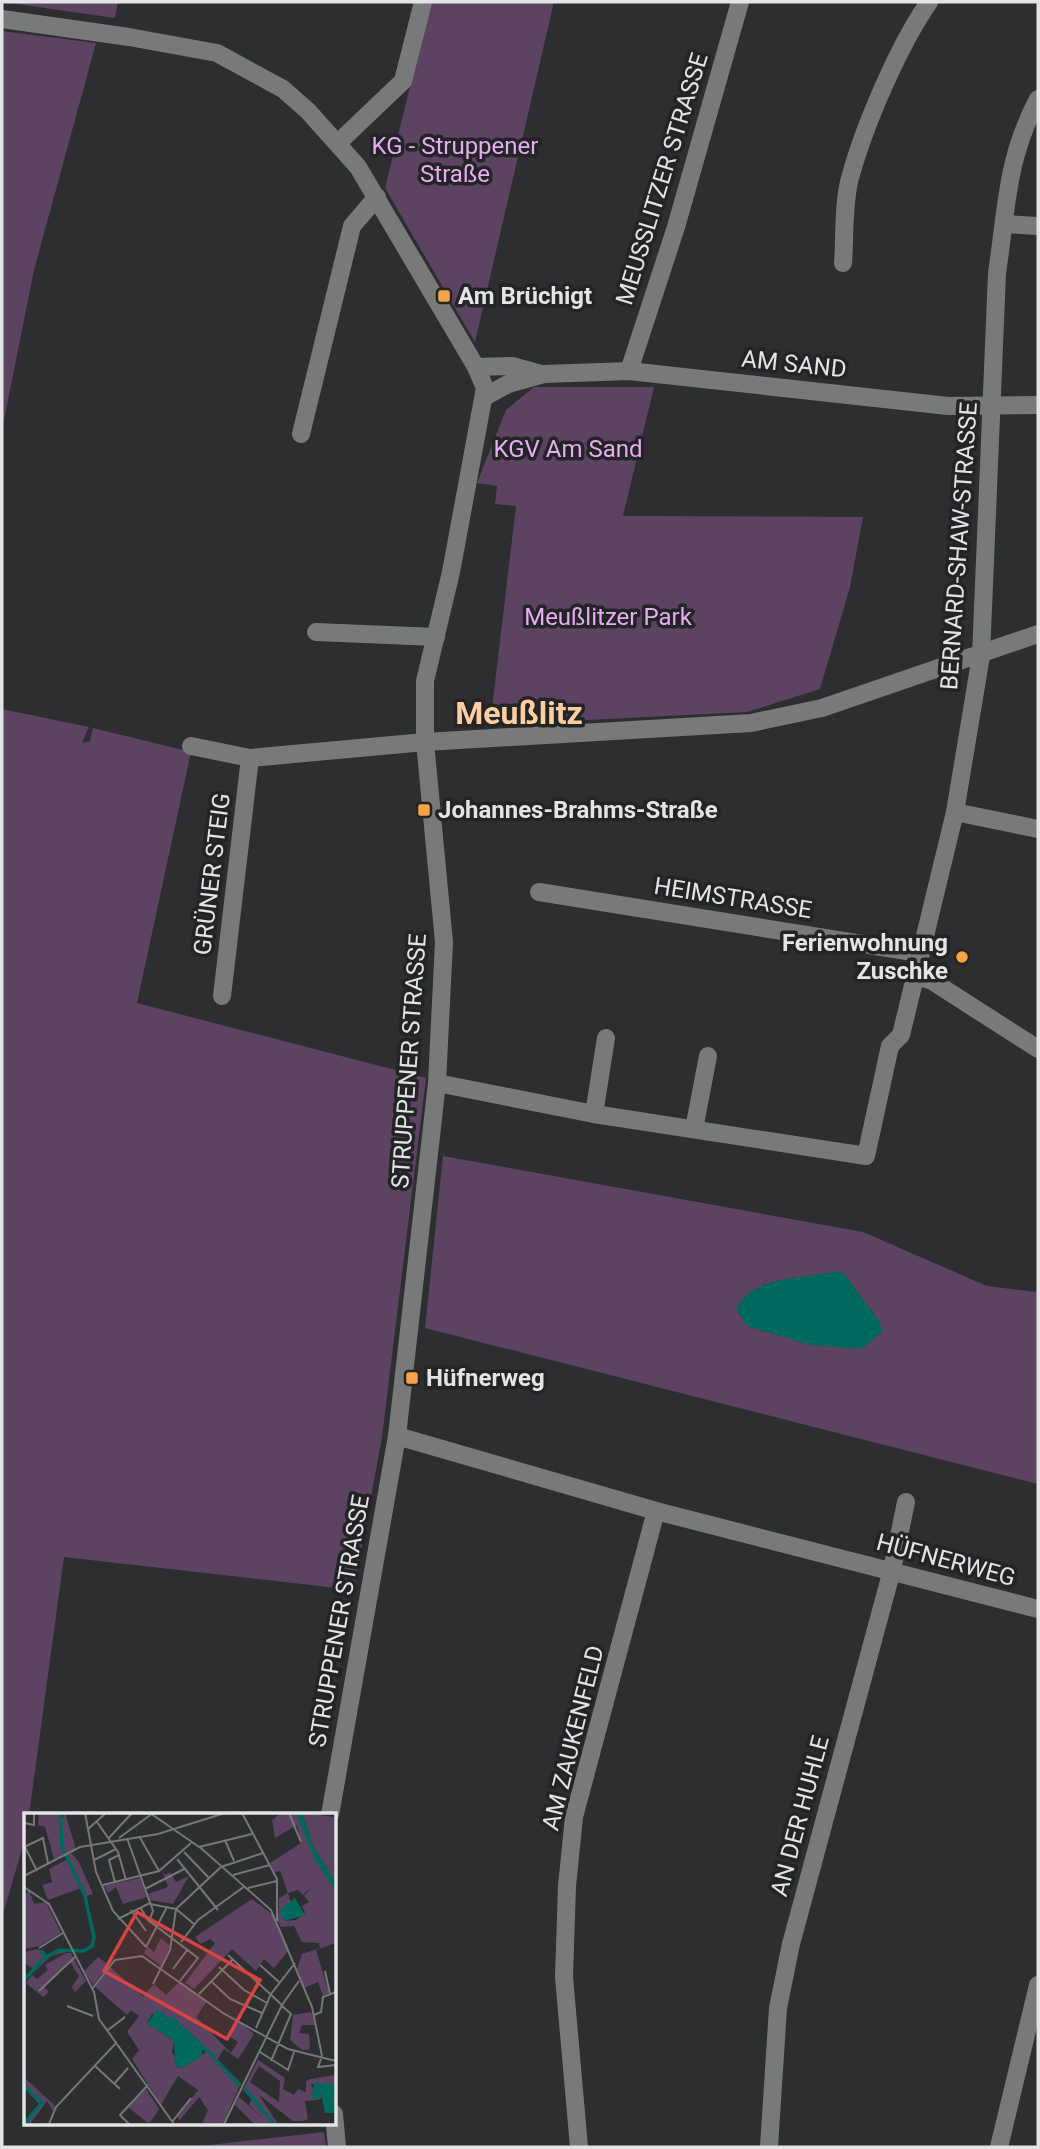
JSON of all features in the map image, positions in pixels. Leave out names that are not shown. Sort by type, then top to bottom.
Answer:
[{"type":"street","points":[[339,142],[403,81],[423,2]]},
{"type":"street","name":"MEUSSLITZER STRASSE","points":[[629,370],[676,227],[740,2]]},
{"type":"street","points":[[843,263],[850,179],[876,107],[917,19],[929,2]]},
{"type":"street","points":[[2,19],[140,38],[217,53],[283,89],[339,142],[377,197],[476,367],[486,396]]},
{"type":"street","name":"BERNARD-SHAW-STRASSE","points":[[694,1129],[866,1156],[890,1046],[901,1035],[954,812],[981,656],[997,273],[1004,224],[1004,196],[1021,131],[1038,99]]},
{"type":"street","points":[[301,434],[352,226],[377,197]]},
{"type":"street","points":[[1004,224],[1038,226]]},
{"type":"street","name":"AM SAND","points":[[476,367],[512,366],[544,374]]},
{"type":"street","name":"AM SAND","points":[[486,396],[508,384],[544,374],[629,370],[948,406],[1038,405]]},
{"type":"street","name":"STRUPPENER STRASSE","points":[[330,1813],[397,1436],[437,1083],[444,942],[425,742],[425,681],[486,396]]},
{"type":"street","points":[[316,632],[436,637]]},
{"type":"street","points":[[191,746],[250,758],[425,742],[765,721],[822,708],[981,656],[1038,634]]},
{"type":"street","name":"GRÜNER STEIG","points":[[222,996],[250,758]]},
{"type":"street","points":[[954,812],[1038,829]]},
{"type":"street","name":"HEIMSTRASSE","points":[[539,892],[919,953]]},
{"type":"street","points":[[914,975],[932,981],[1038,1049]]},
{"type":"street","points":[[594,1114],[606,1038]]},
{"type":"street","points":[[437,1083],[594,1114],[694,1129],[708,1056]]},
{"type":"street","name":"HÜFNERWEG","points":[[397,1436],[656,1511],[1038,1609]]},
{"type":"street","name":"AN DER HUHLE","points":[[769,2147],[778,2008],[790,1944],[892,1570],[906,1502]]},
{"type":"street","name":"AM ZAUKENFELD","points":[[579,2147],[564,1977],[567,1886],[575,1817],[656,1511]]},
{"type":"street","points":[[999,2147],[1038,1985]]},
{"type":"street","points":[[335,2124],[337,2147]]},
{"type":"green space","points":[[3,2],[118,2],[115,18]]},
{"type":"green space","name":"KG - Struppener Straße","points":[[431,2],[554,2],[475,342],[385,188]]},
{"type":"green space","points":[[2,31],[96,43],[34,270],[2,430]]},
{"type":"green space","name":"Meußlitzer Park","points":[[534,387],[654,387],[623,516],[863,517],[850,587],[820,689],[747,712],[490,725],[516,506],[495,504],[497,486],[477,483],[506,410]]},
{"type":"green space","points":[[2,709],[89,727],[82,743],[90,741],[93,728],[191,752],[137,1003],[426,1078],[382,1437],[354,1590],[64,1557],[29,1813],[24,1813],[24,1843],[2,1917]]},
{"type":"green space","points":[[443,1156],[863,1232],[987,1286],[1038,1292],[1038,1484],[425,1328]]},
{"type":"green space","points":[[324,2132],[326,2147],[192,2147]]},
{"type":"shaded area","points":[[838,1271],[844,1274],[879,1321],[882,1331],[862,1349],[811,1345],[747,1326],[736,1309],[743,1298],[767,1284]]},
{"type":"place","name":"Am Brüchigt","points":[[444,296]]},
{"type":"place","name":"Johannes-Brahms-Straße","points":[[424,810]]},
{"type":"place","name":"Ferienwohnung Zuschke","points":[[962,957]]},
{"type":"place","name":"Hüfnerweg","points":[[412,1378]]},
{"type":"district","name":"Meußlitz","points":[[519,713]]},
{"type":"park label","name":"KGV Am Sand","points":[[568,449]]}]
